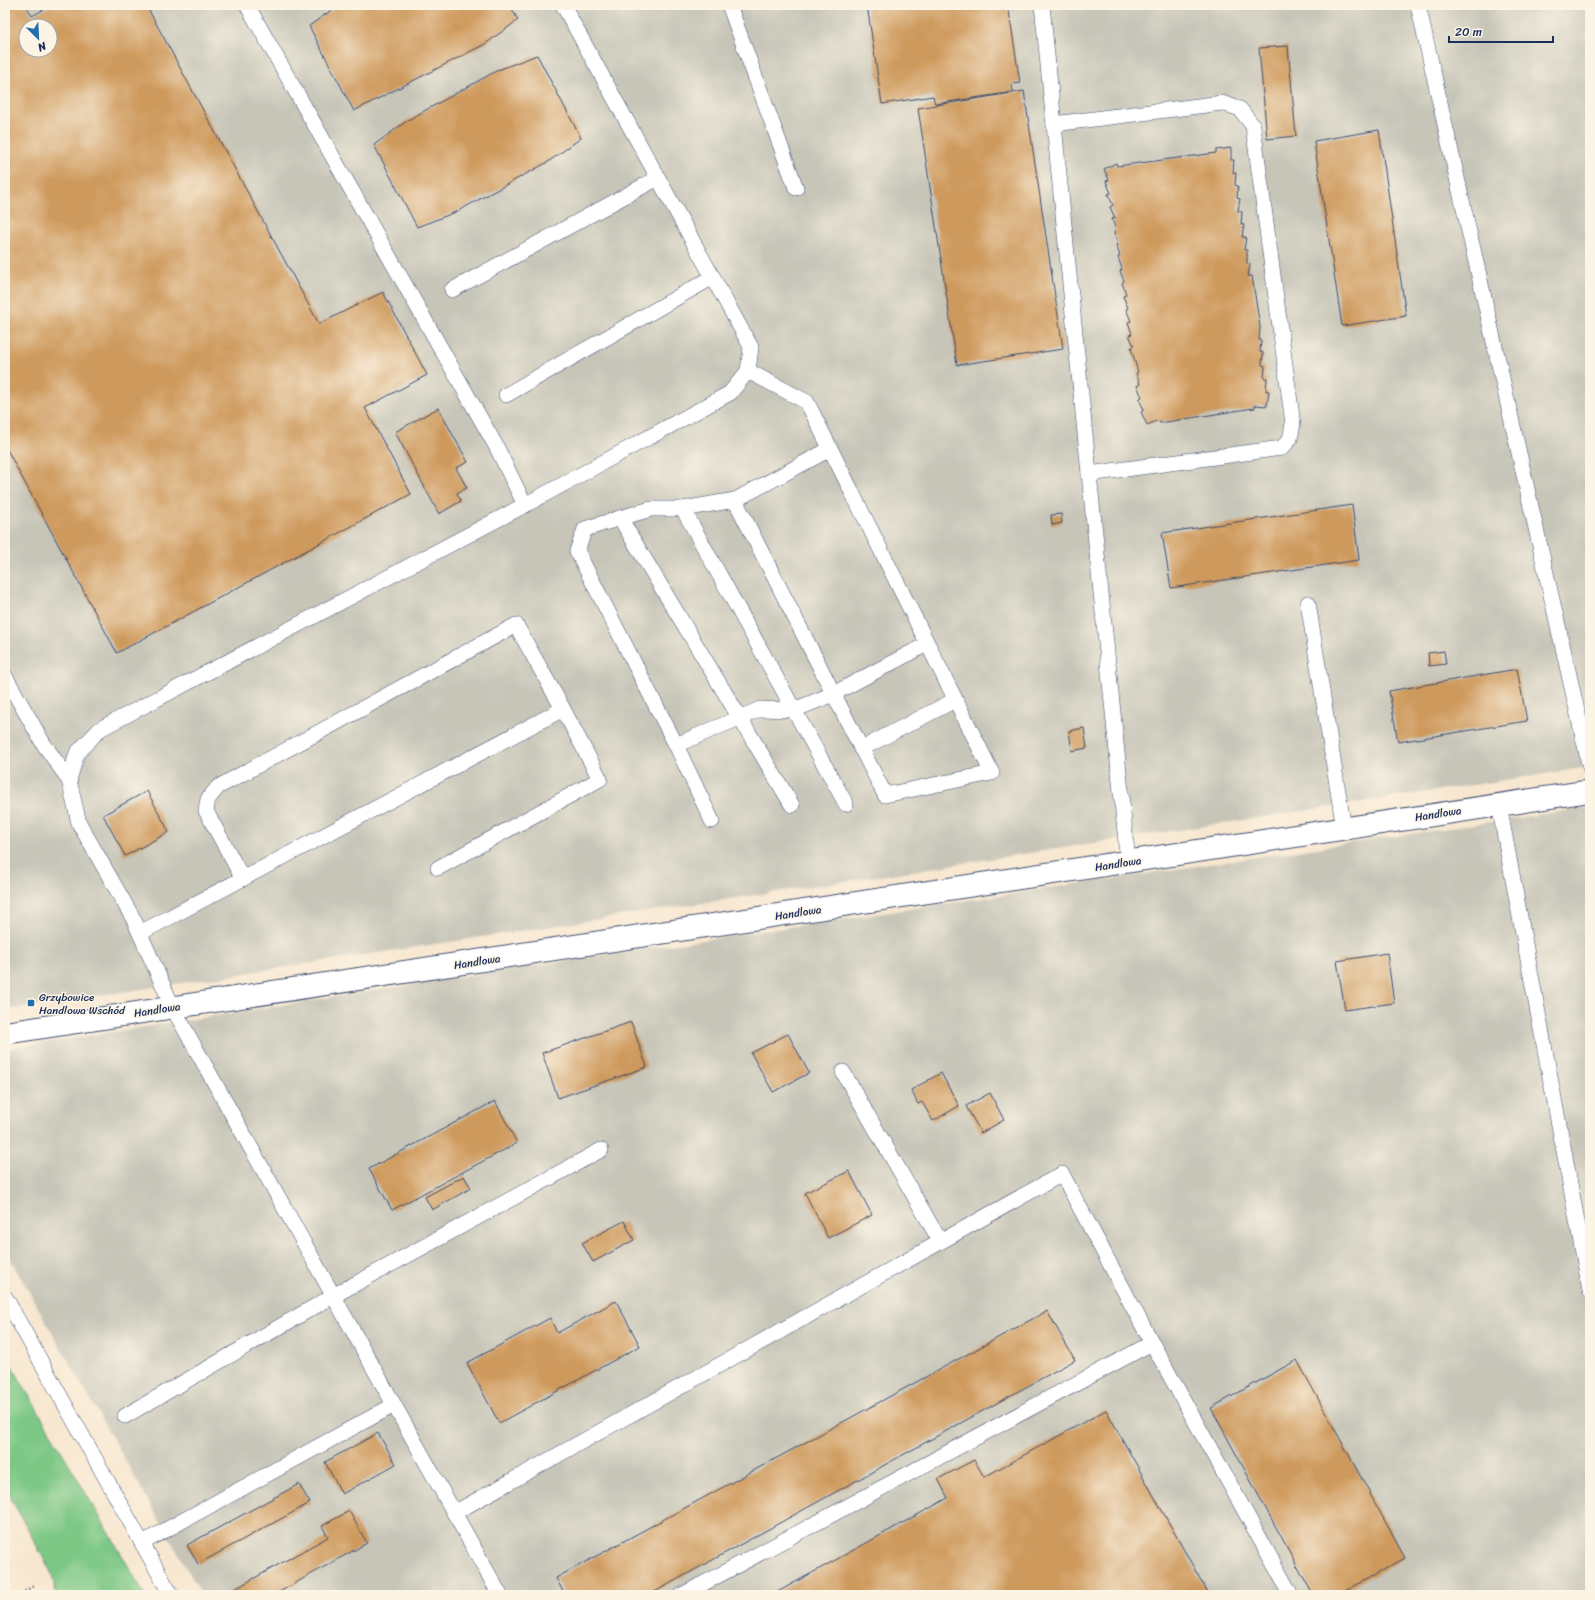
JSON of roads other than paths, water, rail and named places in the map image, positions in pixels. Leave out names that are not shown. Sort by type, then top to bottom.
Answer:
[{"type":"street","name":"Handlowa","points":[[5,1033],[1590,791]]},
{"type":"lane","points":[[247,5],[496,446],[525,505]]},
{"type":"lane","points":[[69,780],[77,753],[100,729],[525,505],[730,393],[748,372],[751,347],[563,5]]},
{"type":"lane","points":[[729,5],[796,188]]},
{"type":"lane","points":[[1042,5],[1128,862]]},
{"type":"lane","points":[[1418,5],[1590,768]]},
{"type":"lane","points":[[1054,124],[1222,103],[1240,109],[1253,126],[1293,424],[1290,439],[1282,448],[1089,474]]},
{"type":"lane","points":[[452,290],[658,178]]},
{"type":"lane","points":[[506,395],[713,276]]},
{"type":"lane","points":[[735,500],[885,795],[992,773],[807,402],[748,372]]},
{"type":"lane","points":[[712,821],[676,745],[577,551],[585,529],[651,509],[683,509],[735,500],[830,449]]},
{"type":"lane","points":[[683,509],[846,804]]},
{"type":"lane","points":[[620,518],[792,805]]},
{"type":"lane","points":[[1308,602],[1344,829]]},
{"type":"lane","points":[[242,879],[206,811],[208,799],[218,787],[516,625],[600,779],[438,868]]},
{"type":"lane","points":[[676,745],[760,709],[794,710],[833,694],[927,644]]},
{"type":"lane","points":[[5,676],[43,743],[69,780],[79,823],[140,933],[173,1008],[500,1595]]},
{"type":"lane","points":[[861,749],[955,700]]},
{"type":"lane","points":[[140,933],[563,709]]},
{"type":"lane","points":[[1499,805],[1590,1290]]},
{"type":"lane","points":[[843,1072],[940,1241]]},
{"type":"lane","points":[[125,1416],[334,1296],[601,1150]]},
{"type":"lane","points":[[454,1513],[1062,1174],[1152,1343],[1291,1595]]},
{"type":"lane","points":[[5,1296],[171,1595]]},
{"type":"lane","points":[[682,1595],[1152,1343]]},
{"type":"lane","points":[[142,1544],[394,1406]]},
{"type":"place","name":"Grzybowice Handlowa Wschód","points":[[31,1003]]}]
